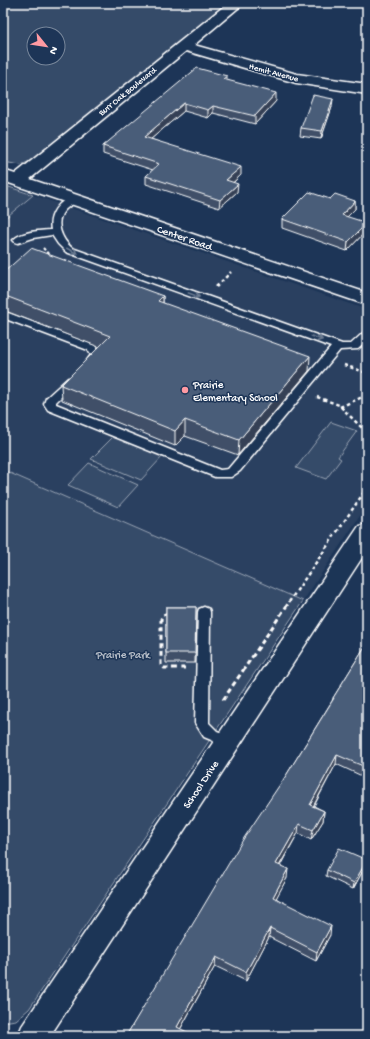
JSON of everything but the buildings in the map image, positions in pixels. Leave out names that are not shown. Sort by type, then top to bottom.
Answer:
[{"type":"street","name":"Burr Oak Boulevard","points":[[10,177],[183,46],[237,3]]},
{"type":"street","name":"Hemit Avenue","points":[[183,46],[296,78],[367,89]]},
{"type":"street","name":"Center Road","points":[[10,177],[367,298]]},
{"type":"street","name":"School Drive","points":[[33,1036],[367,532]]},
{"type":"lane","points":[[74,199],[58,213],[55,220],[56,232],[62,245],[78,254],[338,346],[354,347],[367,335]]},
{"type":"lane","points":[[18,240],[30,235],[56,232]]},
{"type":"lane","points":[[3,314],[92,348],[96,352],[93,360],[50,401],[52,407],[219,474],[231,472],[236,468],[338,346]]},
{"type":"lane","points":[[204,612],[203,729],[228,741]]},
{"type":"path","points":[[300,391],[334,403],[367,433]]},
{"type":"path","points":[[340,407],[367,395]]},
{"type":"path","points":[[203,729],[367,488]]},
{"type":"path","points":[[203,669],[164,668],[161,665],[161,619],[167,613],[204,612]]},
{"type":"shaded area","name":"Prairie Elementary School","points":[[33,195],[367,310],[367,505],[303,601],[3,470],[3,220]]},
{"type":"green space","points":[[3,3],[228,3],[30,161],[21,165],[3,162]]},
{"type":"green space","points":[[3,185],[33,195],[3,220]]},
{"type":"green space","points":[[331,422],[357,431],[338,457],[341,459],[326,479],[296,468]]},
{"type":"green space","points":[[114,436],[163,456],[141,480],[91,459]]},
{"type":"green space","points":[[89,463],[138,485],[118,507],[68,485]]},
{"type":"green space","name":"Prairie Park","points":[[3,470],[303,601],[29,1009],[16,1020],[3,1022]]},
{"type":"place","name":"Prairie Elementary School","points":[[185,390]]}]
